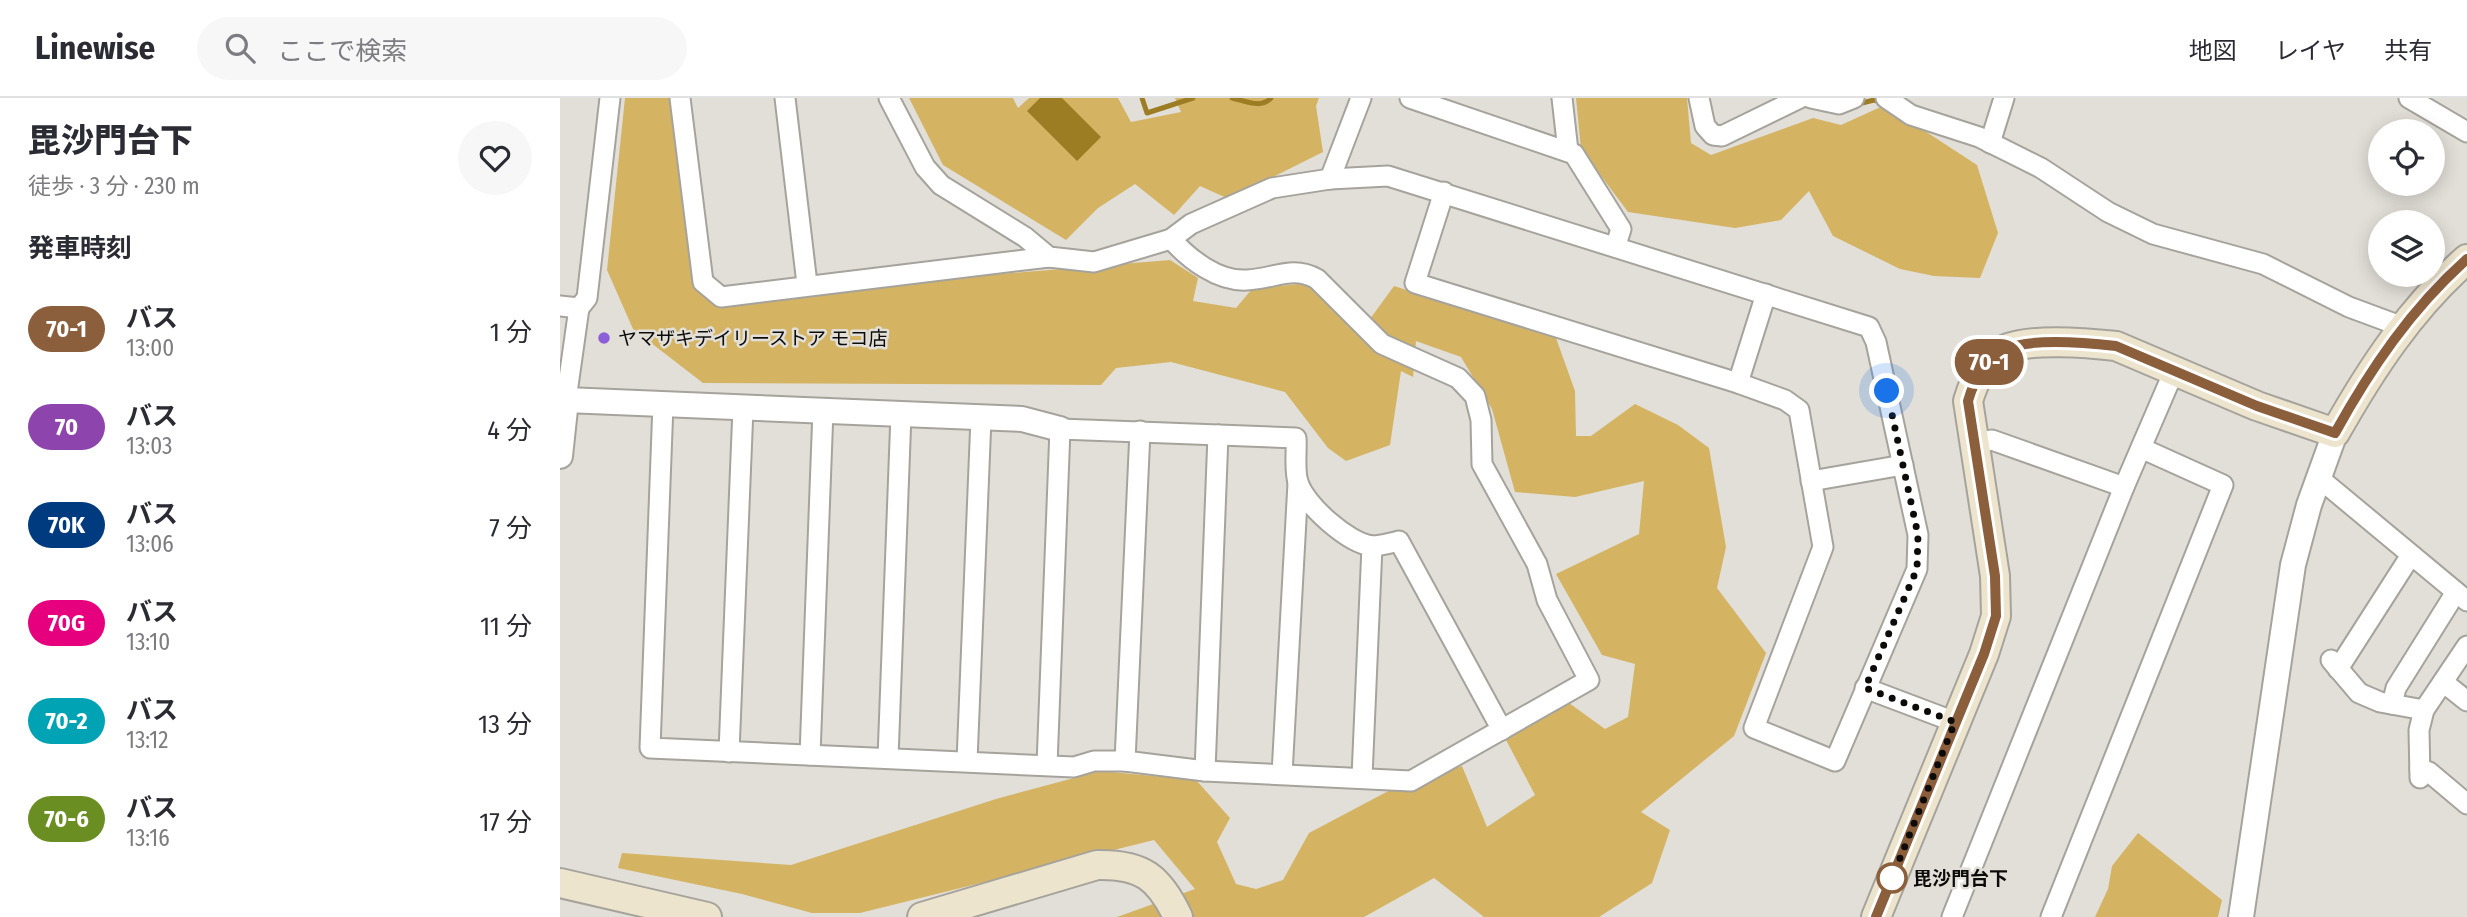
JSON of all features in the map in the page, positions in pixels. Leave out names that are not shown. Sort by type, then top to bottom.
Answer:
[{"type":"main road","points":[[1876,917],[1996,616],[1995,576],[1968,401],[1974,380],[1986,364],[2007,349],[2091,343],[2116,346],[2257,406],[2335,433],[2370,370],[2444,279],[2467,259]]},
{"type":"main road","points":[[922,917],[1097,865],[1122,864],[1153,877],[1168,897],[1178,917]]},
{"type":"main road","points":[[560,883],[707,917]]},
{"type":"street","points":[[560,456],[566,400],[569,307],[587,298],[610,98]]},
{"type":"street","points":[[680,98],[702,282],[721,297],[972,264],[1023,263],[1049,257],[1094,262],[1171,239],[1191,224],[1272,188],[1330,178],[1388,176],[1444,192],[1616,245],[1869,327],[1876,342],[1918,535],[1917,569],[1835,761],[1754,728],[1823,547],[1799,410],[1785,400],[1738,383],[1415,283],[1444,192]]},
{"type":"street","points":[[785,98],[807,284]]},
{"type":"street","points":[[889,98],[925,167],[941,185],[1025,237],[1049,257]]},
{"type":"street","points":[[1330,178],[1361,98]]},
{"type":"street","points":[[1410,98],[1574,154],[1620,229],[1616,245]]},
{"type":"street","points":[[1562,98],[1568,151]]},
{"type":"street","points":[[1699,98],[1705,126],[1713,135],[1722,136],[1800,98]]},
{"type":"street","points":[[1811,98],[1839,104],[1854,98]]},
{"type":"street","points":[[1886,98],[1912,115],[1990,143],[2041,169],[2108,212],[2153,234],[2263,264],[2349,307],[2403,327]]},
{"type":"street","points":[[1990,143],[2004,98]]},
{"type":"street","points":[[2409,98],[2467,132]]},
{"type":"street","points":[[663,404],[650,748],[1074,767],[1094,761],[1125,761],[1205,771],[1411,781],[1589,680],[1547,600],[1537,564],[1482,464],[1481,420],[1475,396],[1458,377],[1401,355],[1382,344],[1317,279],[1304,272],[1289,271],[1246,280],[1228,277],[1189,259],[1171,239]]},
{"type":"street","points":[[1738,383],[1766,294]]},
{"type":"street","points":[[1952,917],[2124,487],[2174,370]]},
{"type":"street","points":[[566,400],[1022,419],[1060,429],[1297,438],[1298,483],[1283,774]]},
{"type":"street","points":[[729,752],[743,408]]},
{"type":"street","points":[[810,755],[823,410]]},
{"type":"street","points":[[888,758],[901,414]]},
{"type":"street","points":[[967,761],[981,418]]},
{"type":"street","points":[[1047,765],[1060,429]]},
{"type":"street","points":[[1125,761],[1140,432]]},
{"type":"street","points":[[2241,917],[2293,565],[2335,433]]},
{"type":"street","points":[[1205,771],[1218,435]]},
{"type":"street","points":[[1973,443],[1992,440],[2124,487]]},
{"type":"street","points":[[2052,917],[2223,485],[2141,449]]},
{"type":"street","points":[[1811,481],[1903,465]]},
{"type":"street","points":[[2319,478],[2462,597],[2396,688],[2392,704]]},
{"type":"street","points":[[1298,483],[1331,524],[1352,538],[1371,546],[1399,541],[1502,730]]},
{"type":"street","points":[[1362,777],[1371,546]]},
{"type":"street","points":[[2411,555],[2334,664],[2359,693],[2392,704],[2424,710]]},
{"type":"street","points":[[2467,646],[2424,710],[2419,730],[2420,774],[2429,772],[2467,804]]},
{"type":"street","points":[[2442,682],[2467,701]]},
{"type":"street","points":[[1865,688],[1955,722]]},
{"type":"shaded area","points":[[625,98],[670,98],[695,284],[717,304],[892,283],[1170,260],[1198,278],[1193,301],[1236,308],[1252,289],[1308,283],[1359,334],[1394,286],[1556,338],[1575,391],[1576,436],[1591,436],[1635,404],[1678,425],[1709,448],[1726,547],[1717,588],[1766,653],[1734,736],[1641,812],[1670,830],[1652,883],[1599,917],[1484,917],[1434,878],[1364,917],[1117,917],[1195,889],[1154,840],[860,913],[812,913],[742,894],[618,868],[622,853],[791,865],[996,799],[1100,771],[1196,780],[1230,818],[1217,842],[1236,884],[1256,889],[1283,880],[1309,833],[1394,788],[1462,766],[1487,827],[1535,795],[1505,738],[1569,703],[1605,729],[1628,717],[1635,664],[1602,655],[1556,574],[1639,534],[1644,481],[1575,497],[1515,492],[1492,409],[1461,357],[1416,341],[1413,377],[1401,371],[1390,445],[1346,461],[1328,448],[1285,392],[1171,362],[1116,368],[1101,385],[703,383],[633,329],[607,270]]},
{"type":"shaded area","points":[[909,98],[1013,98],[1018,108],[1029,98],[1118,98],[1131,122],[1181,112],[1175,98],[1319,98],[1316,106],[1323,152],[1229,199],[1200,186],[1174,215],[1135,184],[1098,208],[1066,240],[943,165]]},
{"type":"shaded area","points":[[1040,98],[1062,98],[1101,137],[1077,161],[1027,111]]},
{"type":"shaded area","points":[[1576,98],[1687,98],[1691,143],[1711,155],[1813,118],[1841,125],[1885,105],[1977,165],[1998,233],[1980,278],[1934,276],[1900,269],[1833,236],[1809,191],[1781,220],[1735,228],[1628,212],[1581,149]]},
{"type":"shaded area","points":[[2138,833],[2222,900],[2218,917],[2095,917],[2108,889],[2112,866]]},
{"type":"waterway","points":[[1142,98],[1147,113],[1193,98]]},
{"type":"waterway","points":[[1232,98],[1258,104],[1271,98]]},
{"type":"waterway","points":[[1858,104],[1874,100],[1881,103]]},
{"type":"bus line","name":"70-1","points":[[1876,917],[1984,654],[1996,616],[1995,576],[1968,401],[1974,380],[1986,364],[2007,349],[2032,345],[2091,343],[2116,346],[2257,406],[2335,433],[2370,370],[2444,279],[2467,259]]},
{"type":"place","name":"ヤマザキデイリーストア モコ店","points":[[604,338]]},
{"type":"place","name":"毘沙門台下","points":[[1892,878]]},
{"type":"route","points":[[1887,391],[1918,535],[1917,569],[1865,688],[1955,722],[1892,878]]}]
